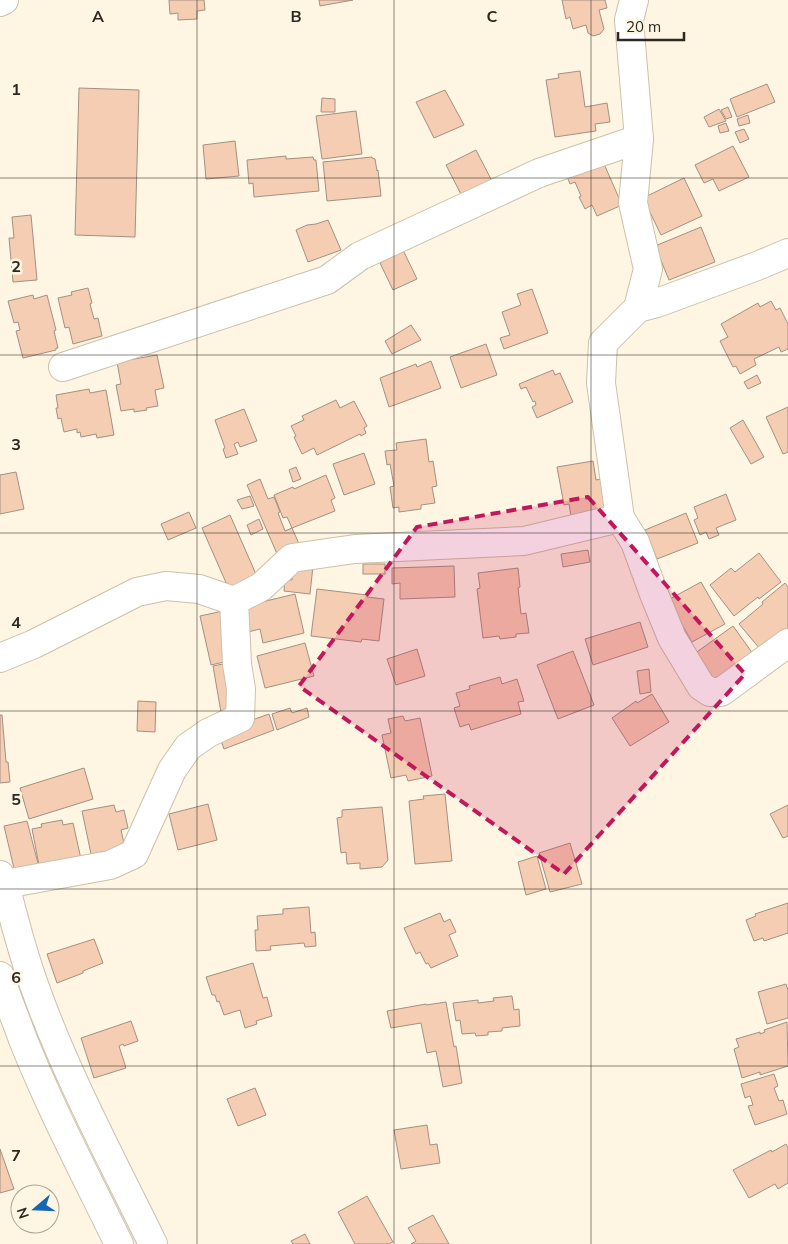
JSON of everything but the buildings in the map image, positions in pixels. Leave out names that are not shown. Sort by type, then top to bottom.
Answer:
[{"type":"street","points":[[0,2],[4,0]]},
{"type":"street","points":[[634,0],[629,20],[639,139],[632,203],[648,269],[638,308]]},
{"type":"street","points":[[63,367],[327,280],[360,256],[539,173],[639,139]]},
{"type":"street","points":[[788,253],[720,280],[638,308],[603,343],[601,383],[620,518],[635,542],[672,638],[701,686],[710,692],[722,692],[788,643]]},
{"type":"street","points":[[0,658],[34,644],[137,592],[166,586],[191,588],[234,601],[261,587],[292,558],[355,549],[524,541],[620,518]]},
{"type":"street","points":[[153,1244],[62,1056],[33,982],[2,882],[110,865],[134,854],[172,770],[188,747],[208,733],[240,718],[241,689],[237,664],[234,601]]},
{"type":"street","points":[[0,976],[4,991],[35,1068],[119,1244]]},
{"type":"highlighted area","points":[[588,497],[745,674],[564,874],[299,686],[417,527]]}]
